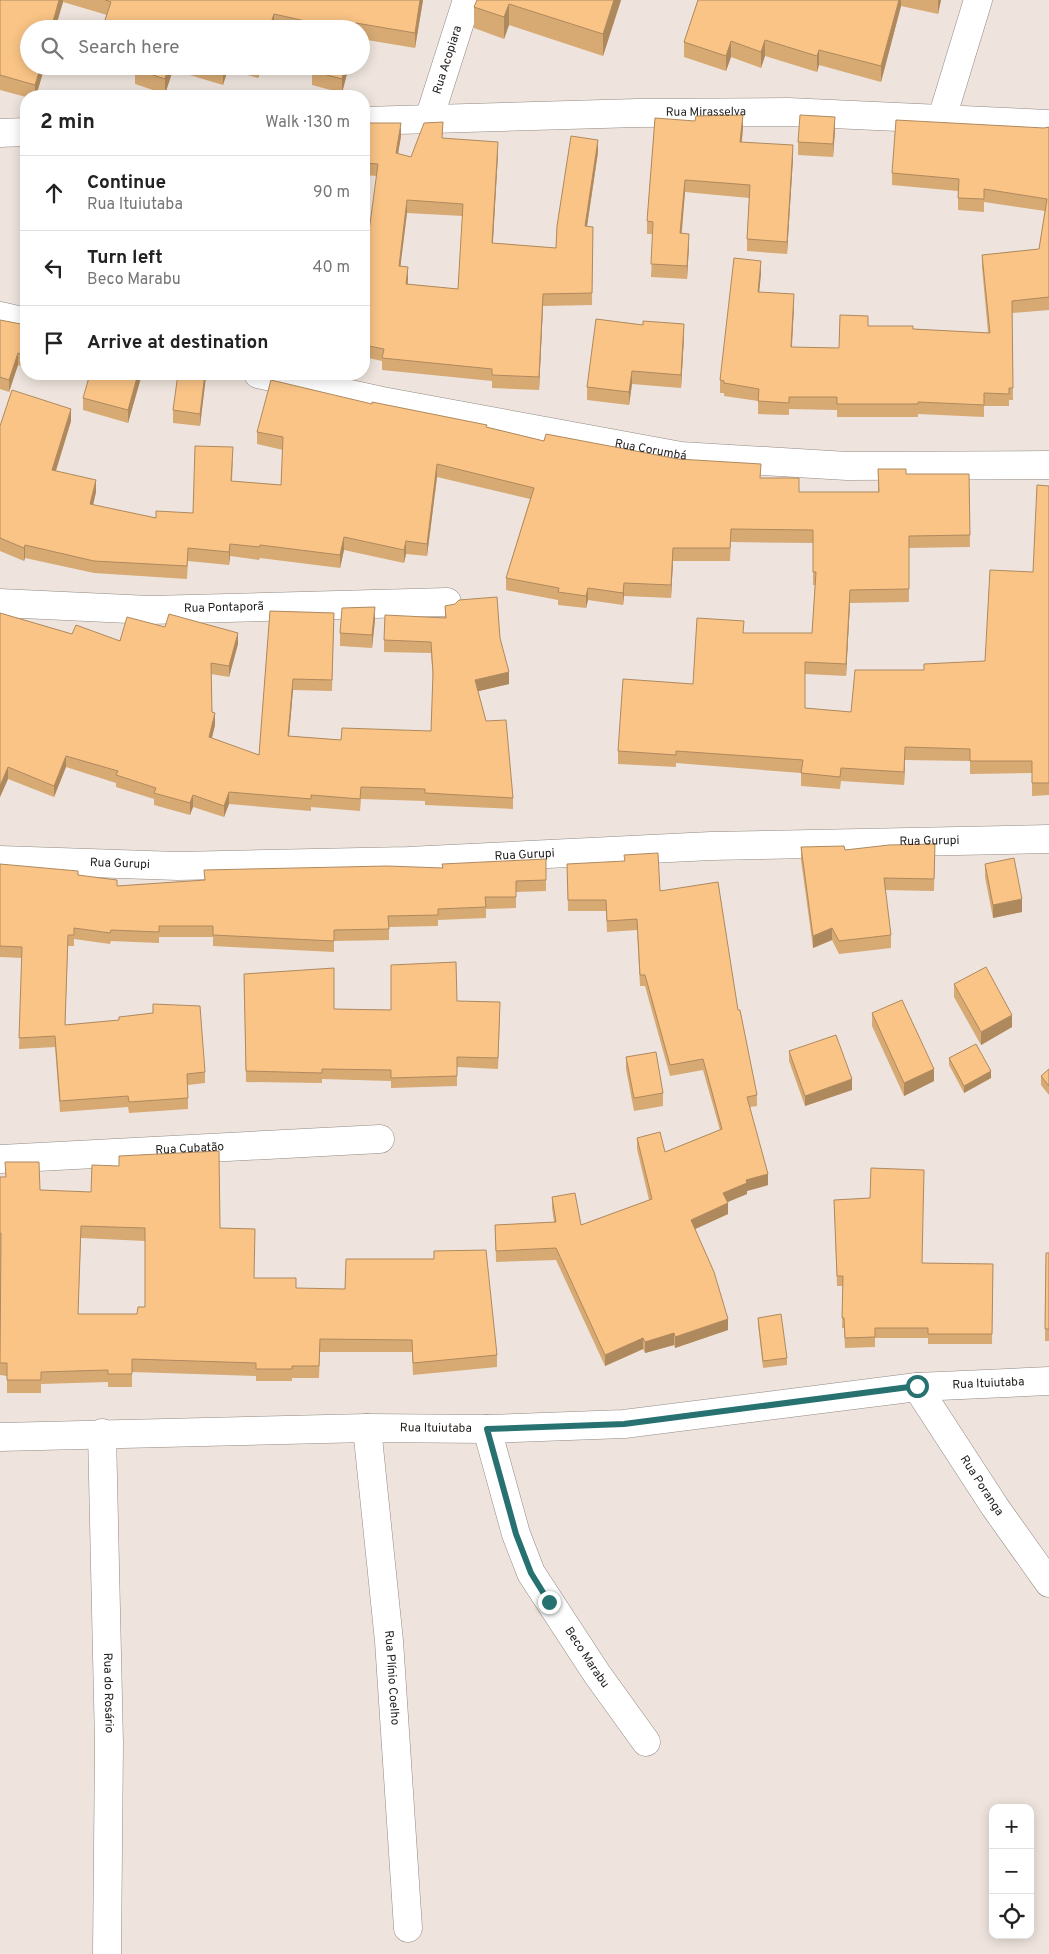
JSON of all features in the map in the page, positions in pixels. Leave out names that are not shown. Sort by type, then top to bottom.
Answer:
[{"type":"street","name":"Rua Acopiara","points":[[429,119],[467,0]]},
{"type":"street","points":[[942,118],[978,0]]},
{"type":"street","name":"Rua Mirasselva","points":[[370,121],[637,113],[778,112],[1049,124]]},
{"type":"street","points":[[0,133],[20,132]]},
{"type":"street","points":[[0,316],[20,321]]},
{"type":"street","name":"Rua Corumbá","points":[[287,380],[392,402],[681,456],[847,466],[1049,465]]},
{"type":"street","name":"Rua Pontaporã","points":[[0,603],[150,610],[448,602]]},
{"type":"street","name":"Rua Gurupi","points":[[0,860],[178,866],[408,860],[711,846],[1049,840]]},
{"type":"street","name":"Rua Cubatão","points":[[0,1159],[380,1139]]},
{"type":"street","name":"Rua Ituiutaba","points":[[0,1437],[367,1428],[487,1429],[624,1424],[917,1386],[1049,1381]]},
{"type":"street","name":"Rua Poranga","points":[[917,1386],[1049,1583]]},
{"type":"street","name":"Rua Plínio Coelho","points":[[367,1428],[389,1641],[408,1928]]},
{"type":"street","name":"Beco Marabu","points":[[487,1429],[516,1534],[531,1573],[596,1674],[646,1742]]},
{"type":"street","name":"Rua do Rosário","points":[[102,1433],[109,1742],[107,1954]]},
{"type":"building","points":[[0,0],[59,0],[53,20],[20,20],[20,75],[38,75],[35,85],[0,75]]},
{"type":"building","points":[[105,0],[420,0],[415,33],[370,25],[370,20],[301,20],[274,14],[272,20],[105,20],[111,2]]},
{"type":"building","points":[[477,0],[614,0],[603,34],[509,4],[504,17],[474,7]]},
{"type":"building","points":[[698,0],[899,0],[881,66],[819,50],[817,56],[765,40],[761,52],[731,41],[726,56],[684,42]]},
{"type":"building","points":[[153,75],[166,75],[165,79]]},
{"type":"building","points":[[327,75],[343,75],[342,79]]},
{"type":"building","points":[[743,115],[740,142],[793,145],[787,242],[747,239],[750,185],[685,180],[680,233],[689,234],[687,266],[651,264],[653,222],[647,221],[655,118],[695,121],[696,116]]},
{"type":"building","points":[[800,115],[835,117],[833,144],[798,142]]},
{"type":"building","points":[[896,120],[1049,127],[1049,297],[1012,301],[1013,388],[1009,388],[1009,394],[984,393],[984,405],[918,402],[918,404],[837,404],[837,397],[789,397],[789,403],[758,401],[759,389],[724,383],[724,381],[720,380],[734,258],[761,261],[758,292],[794,294],[791,347],[839,348],[840,315],[868,316],[868,326],[913,326],[913,329],[990,333],[982,255],[1039,249],[1047,199],[984,189],[984,199],[958,198],[959,179],[892,173]]},
{"type":"building","points":[[443,122],[442,138],[498,142],[492,243],[556,248],[557,226],[571,136],[598,140],[585,226],[593,227],[592,293],[543,294],[539,377],[492,375],[492,369],[382,358],[384,349],[370,346],[370,224],[378,164],[370,163],[370,123],[401,123],[396,153],[411,157],[424,123]],"holes":[[[407,200],[463,204],[458,289],[406,284],[408,267],[399,266]]]},
{"type":"building","points":[[596,319],[643,325],[643,321],[684,324],[681,375],[632,371],[629,392],[587,387]]},
{"type":"building","points":[[0,320],[20,324],[20,354],[18,353],[9,380],[0,377]]},
{"type":"building","points":[[88,380],[136,380],[128,410],[83,398]]},
{"type":"building","points":[[177,380],[204,380],[200,414],[173,410]]},
{"type":"building","points":[[271,380],[372,404],[372,402],[487,425],[486,427],[544,441],[546,434],[678,459],[761,464],[760,478],[799,478],[799,492],[879,492],[878,469],[906,469],[906,474],[969,474],[970,535],[909,536],[909,589],[850,590],[846,664],[805,662],[805,708],[851,712],[855,670],[924,670],[924,664],[985,661],[990,570],[1033,572],[1037,485],[1049,486],[1049,783],[1032,783],[1032,761],[970,761],[970,749],[905,747],[904,772],[841,768],[840,777],[801,773],[803,760],[676,751],[676,755],[618,751],[623,679],[693,684],[697,618],[744,621],[743,633],[812,633],[816,572],[813,572],[813,530],[731,529],[730,548],[673,548],[671,585],[624,583],[623,593],[588,588],[586,596],[558,592],[559,588],[506,578],[534,488],[437,464],[427,544],[406,541],[404,550],[344,537],[340,555],[260,545],[259,547],[230,544],[229,552],[188,548],[187,566],[94,561],[25,545],[24,548],[0,538],[0,426],[12,390],[71,409],[52,470],[96,480],[90,504],[156,518],[156,511],[193,513],[195,446],[233,447],[231,481],[281,485],[283,437],[257,432]]},
{"type":"building","points":[[497,597],[500,638],[509,672],[475,680],[486,721],[506,720],[513,798],[425,793],[425,789],[361,787],[360,799],[311,795],[311,799],[229,792],[224,806],[193,795],[190,803],[154,793],[156,788],[116,775],[118,771],[66,756],[54,786],[8,767],[0,786],[0,613],[72,634],[76,625],[120,641],[127,617],[165,627],[169,614],[238,633],[229,666],[211,663],[212,712],[215,713],[209,737],[259,755],[270,611],[334,613],[332,680],[293,679],[288,736],[341,740],[342,728],[431,731],[433,673],[431,642],[384,640],[385,615],[446,618],[445,606],[455,604],[459,600]]},
{"type":"building","points":[[375,607],[372,635],[340,633],[342,608]]},
{"type":"building","points":[[935,844],[934,879],[884,878],[891,935],[839,941],[832,928],[813,936],[801,847],[844,846],[845,850],[889,845]]},
{"type":"building","points":[[658,853],[660,891],[718,882],[738,1010],[740,1010],[757,1095],[747,1097],[768,1174],[746,1180],[747,1183],[723,1193],[728,1203],[691,1220],[714,1272],[728,1319],[675,1337],[674,1333],[645,1342],[643,1338],[605,1355],[556,1248],[496,1251],[495,1225],[556,1222],[552,1197],[575,1193],[581,1225],[652,1199],[637,1138],[660,1132],[665,1152],[722,1129],[703,1059],[670,1065],[645,975],[640,975],[637,919],[607,921],[606,900],[568,900],[567,864],[625,861],[624,855]]},
{"type":"building","points":[[1014,858],[1022,899],[993,905],[985,864]]},
{"type":"building","points":[[546,859],[546,880],[516,881],[516,897],[485,897],[486,907],[438,909],[438,915],[388,916],[389,929],[334,930],[334,941],[213,935],[213,926],[159,926],[159,932],[111,930],[110,933],[74,928],[74,935],[68,935],[65,1025],[119,1020],[119,1017],[153,1013],[153,1004],[200,1006],[205,1072],[187,1074],[188,1098],[129,1102],[128,1096],[60,1101],[55,1036],[19,1038],[22,947],[0,946],[0,864],[78,871],[78,875],[117,880],[117,886],[205,880],[204,870],[387,866],[443,868],[442,864]]},
{"type":"building","points":[[456,962],[457,1001],[500,1002],[498,1058],[457,1057],[457,1076],[391,1078],[391,1070],[322,1069],[322,1073],[246,1071],[244,974],[334,968],[334,1009],[391,1010],[391,965]]},
{"type":"building","points":[[986,967],[1012,1015],[981,1032],[954,984]]},
{"type":"building","points":[[902,1000],[934,1069],[904,1083],[872,1013]]},
{"type":"building","points":[[836,1035],[852,1079],[805,1096],[789,1051]]},
{"type":"building","points":[[976,1044],[991,1071],[964,1086],[949,1058]]},
{"type":"building","points":[[656,1052],[663,1093],[634,1098],[626,1057]]},
{"type":"building","points":[[1049,1069],[1049,1086],[1041,1076]]},
{"type":"building","points":[[219,1151],[220,1228],[255,1229],[254,1278],[296,1278],[296,1288],[345,1289],[346,1259],[434,1259],[434,1251],[486,1250],[497,1355],[413,1363],[412,1340],[320,1339],[319,1366],[292,1366],[292,1369],[256,1369],[256,1363],[132,1359],[132,1374],[108,1374],[108,1370],[41,1372],[41,1380],[7,1380],[7,1363],[0,1363],[0,1177],[6,1177],[5,1162],[39,1162],[40,1190],[91,1192],[92,1165],[119,1166],[119,1156]],"holes":[[[81,1226],[145,1228],[145,1307],[138,1307],[137,1314],[78,1314]]]},
{"type":"building","points":[[871,1168],[924,1170],[922,1263],[993,1264],[992,1334],[928,1334],[928,1328],[875,1328],[875,1337],[845,1338],[844,1318],[842,1318],[843,1276],[837,1276],[834,1200],[870,1198]]},
{"type":"building","points":[[1046,1253],[1049,1253],[1049,1329],[1045,1329]]},
{"type":"building","points":[[781,1314],[787,1358],[763,1361],[758,1318]]},
{"type":"route","points":[[549,1602],[531,1573],[516,1534],[487,1429],[624,1424],[829,1400],[917,1386]]}]
